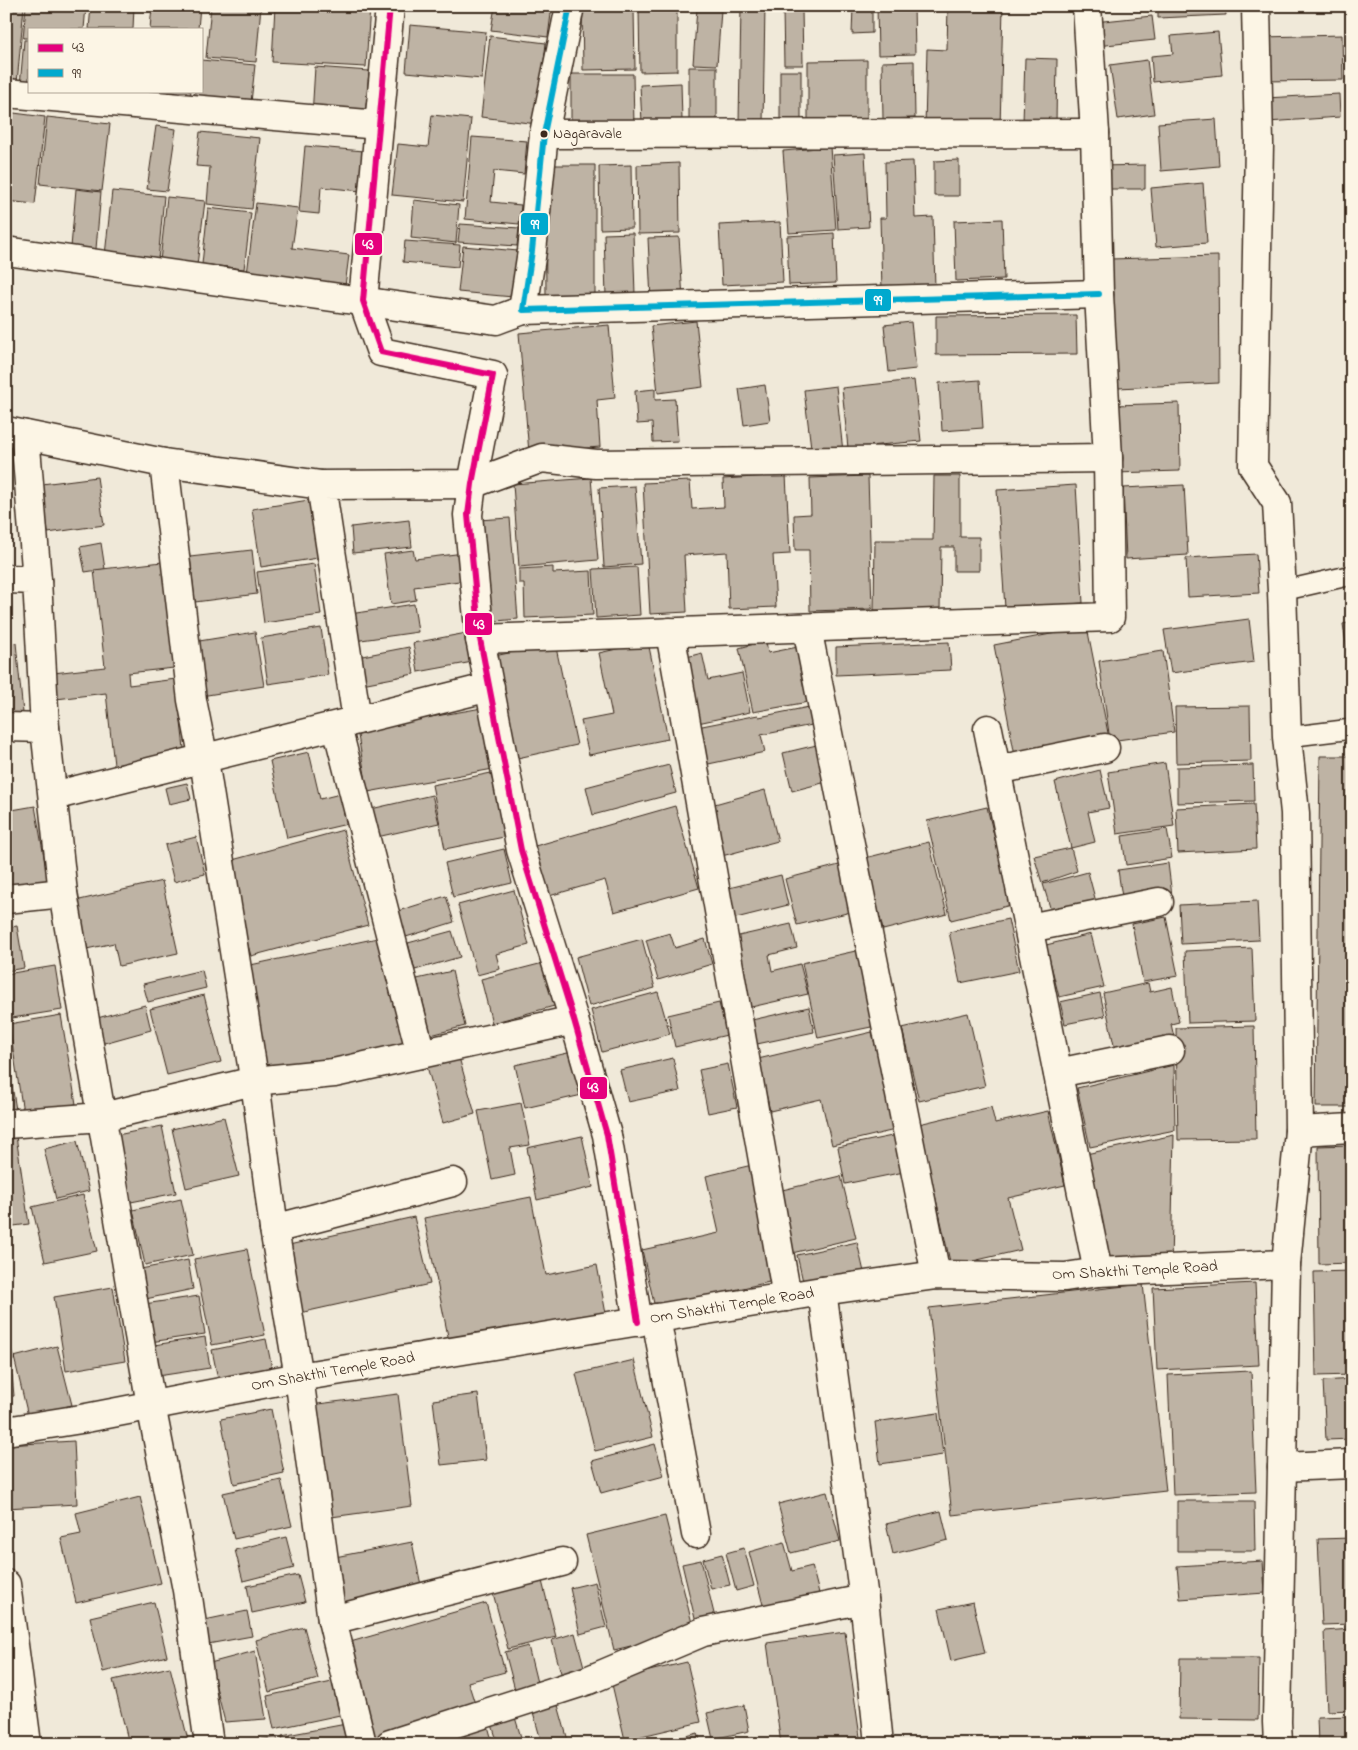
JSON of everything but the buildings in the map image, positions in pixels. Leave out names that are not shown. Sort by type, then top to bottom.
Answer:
[{"type":"street","points":[[390,6],[363,301],[381,352],[493,375],[472,484],[468,516],[480,639],[521,850],[574,1020],[607,1135],[696,1534]]},
{"type":"street","points":[[523,310],[532,251],[544,134],[570,6]]},
{"type":"street","points":[[480,639],[1110,617],[1108,458],[1099,294],[1095,133],[1087,6]]},
{"type":"street","points":[[1256,6],[1259,144],[1253,466],[1277,503],[1282,591],[1286,737],[1295,813],[1300,1132],[1286,1264],[1278,1744]]},
{"type":"street","points":[[6,93],[379,125]]},
{"type":"street","points":[[544,134],[1095,133]]},
{"type":"street","points":[[6,251],[496,320],[523,310],[1099,294]]},
{"type":"street","points":[[210,1744],[187,1590],[152,1405],[63,892],[45,728],[37,580],[16,433],[164,463],[320,485],[472,484],[542,458],[596,464],[1108,458]]},
{"type":"street","points":[[164,463],[192,700],[204,760],[254,1081],[274,1229],[299,1377],[332,1620],[362,1744]]},
{"type":"street","points":[[320,485],[347,724],[421,1054]]},
{"type":"street","points":[[6,579],[37,580]]},
{"type":"street","points":[[807,628],[936,1275]]},
{"type":"street","points":[[670,632],[787,1297]]},
{"type":"street","points":[[53,796],[490,688]]},
{"type":"street","points":[[6,728],[45,728]]},
{"type":"street","points":[[988,729],[1098,1272]]},
{"type":"street","points":[[996,770],[1105,748]]},
{"type":"street","points":[[6,899],[63,892]]},
{"type":"street","points":[[1029,928],[1158,902]]},
{"type":"street","points":[[6,1124],[102,1117],[254,1081],[334,1073],[574,1020]]},
{"type":"street","points":[[1058,1073],[1170,1050]]},
{"type":"street","points":[[1300,1132],[1352,1128]]},
{"type":"street","points":[[274,1229],[454,1182]]},
{"type":"street","name":"Om Shakthi Temple Road","points":[[6,1431],[81,1419],[299,1377],[822,1291],[936,1275],[1065,1276],[1098,1272],[1286,1264]]},
{"type":"street","points":[[822,1291],[864,1599],[879,1744]]},
{"type":"street","points":[[1282,1467],[1352,1464]]},
{"type":"street","points":[[332,1620],[562,1562]]},
{"type":"street","points":[[6,1584],[27,1744]]},
{"type":"street","points":[[390,1744],[589,1680],[703,1632],[864,1599]]},
{"type":"lane","points":[[1282,591],[1352,575]]},
{"type":"lane","points":[[1286,737],[1352,729]]},
{"type":"transit line","name":"43","points":[[390,6],[363,301],[381,352],[493,375],[472,484],[468,515],[480,639],[521,850],[574,1020],[607,1135],[638,1322]]},
{"type":"transit line","name":"99","points":[[570,6],[544,134],[532,251],[523,310],[1099,294]]},
{"type":"place","name":"Nagaravale","points":[[544,134]]}]
